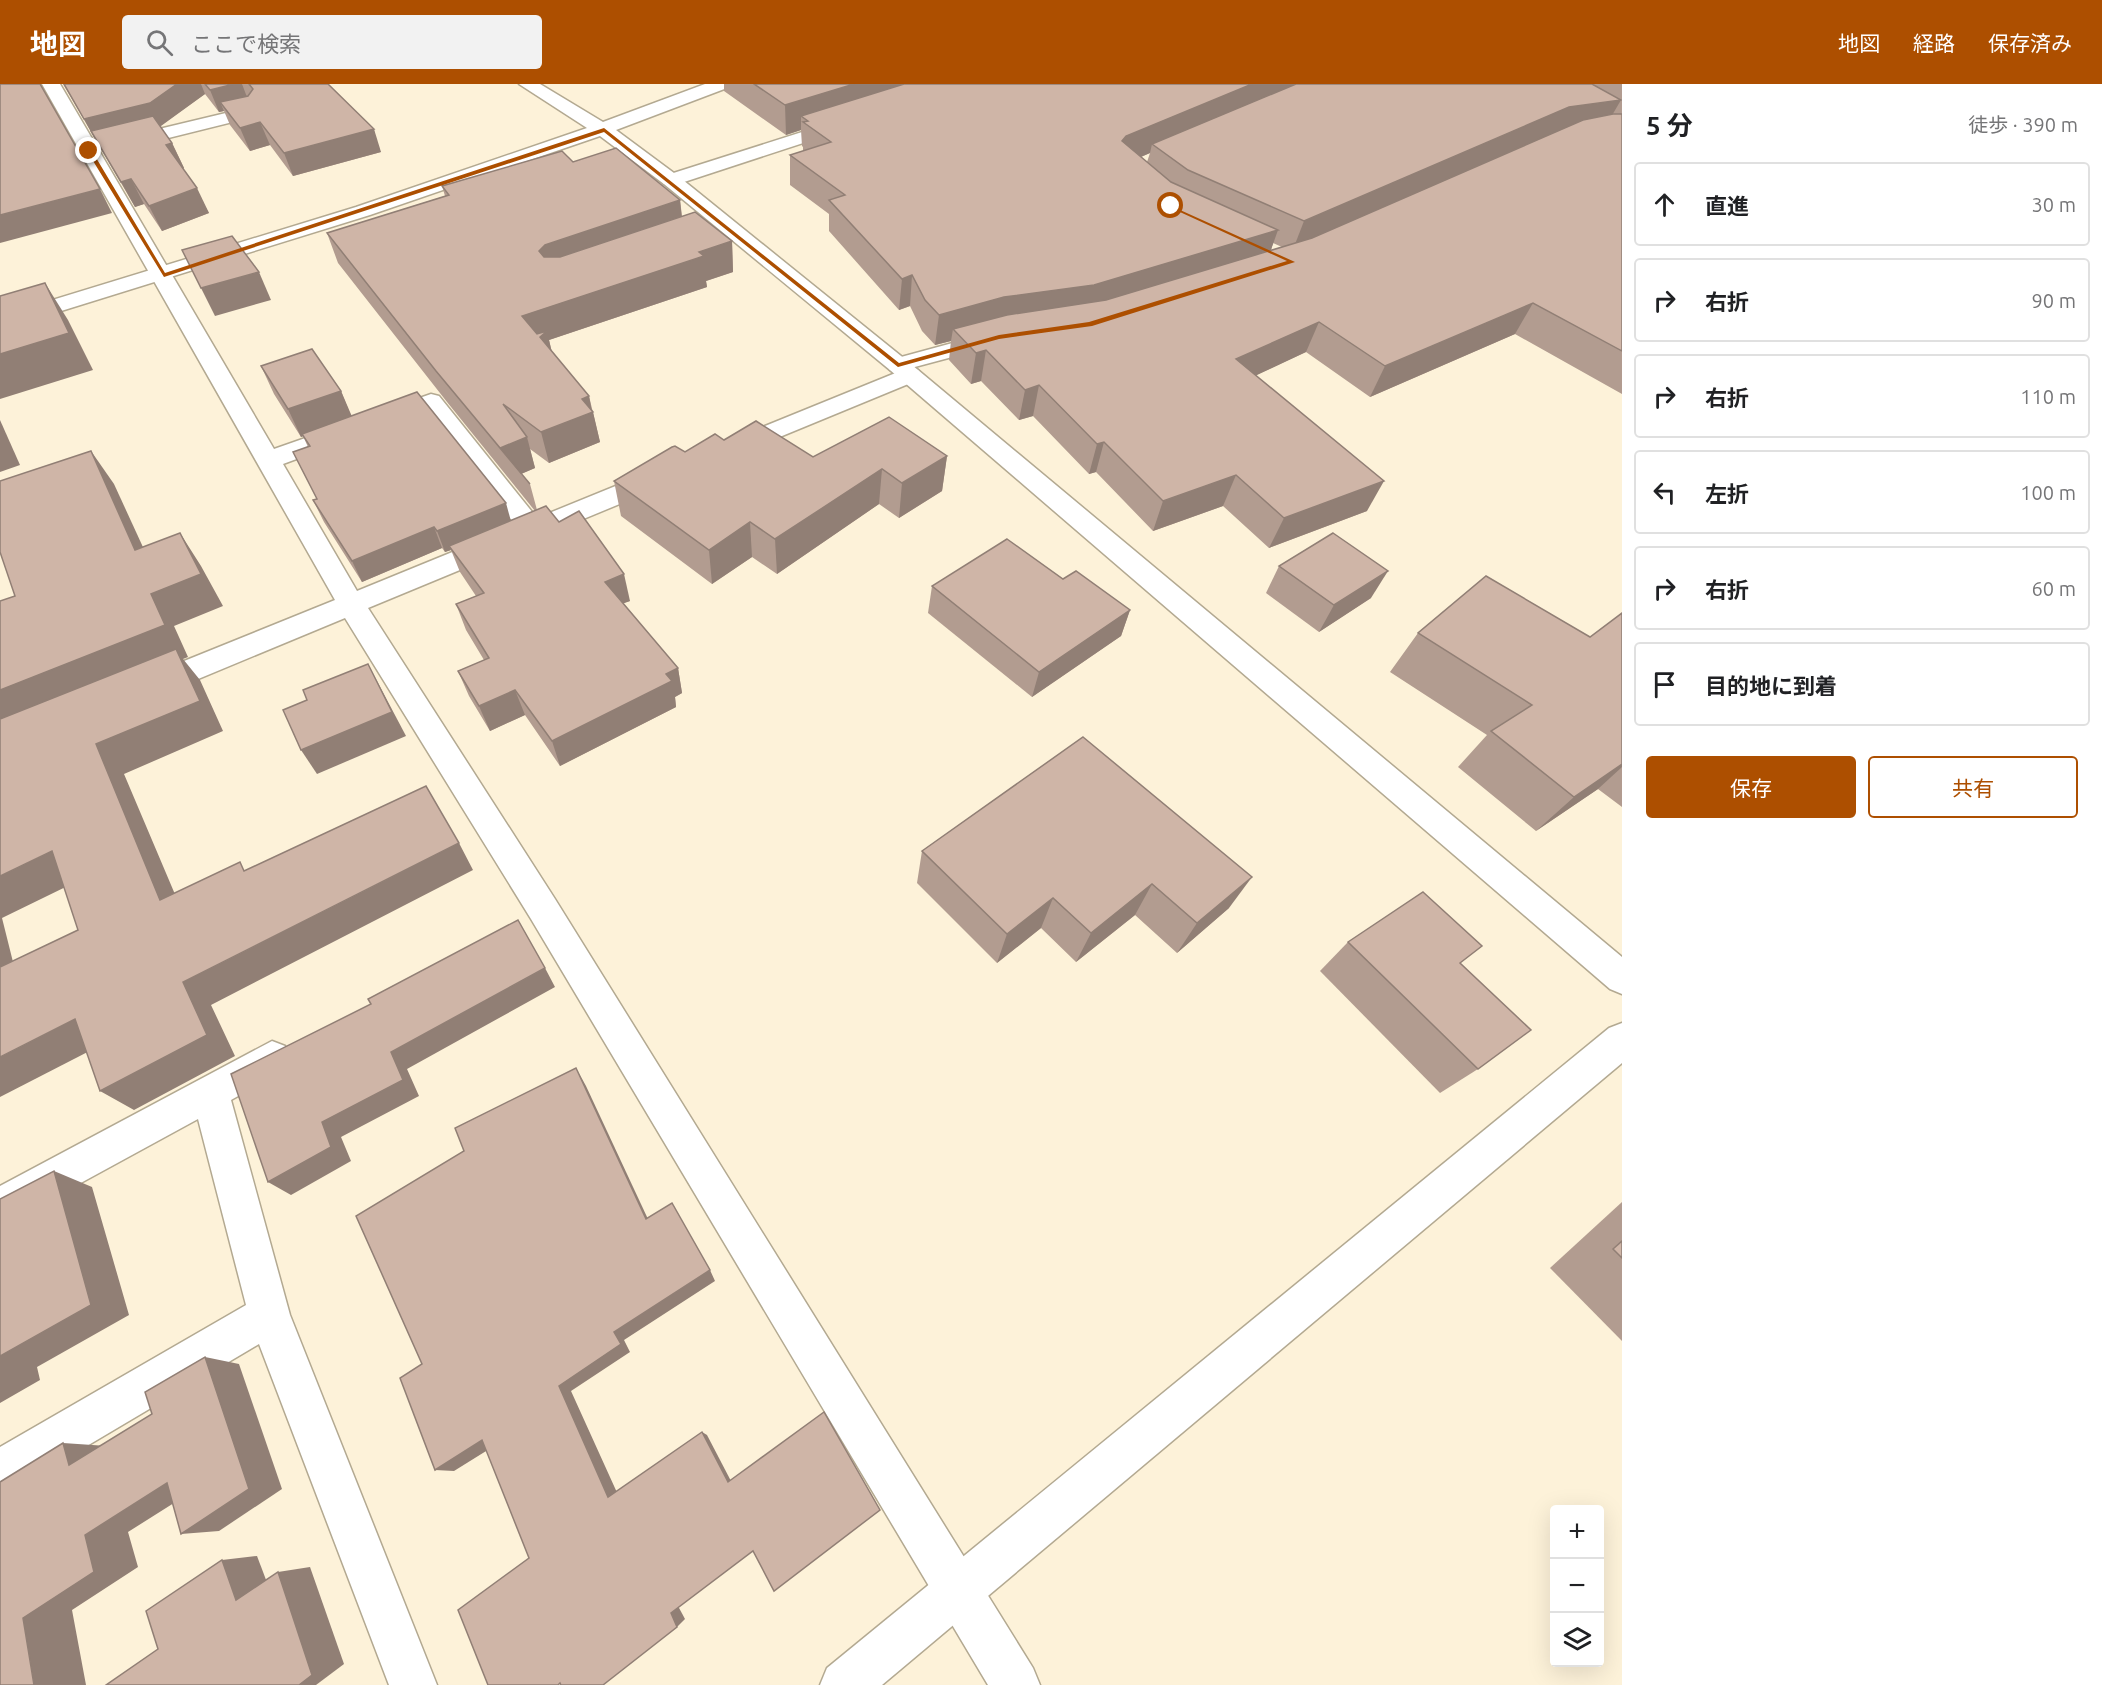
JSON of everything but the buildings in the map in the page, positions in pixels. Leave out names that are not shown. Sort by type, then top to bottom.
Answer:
[{"type":"street","points":[[51,84],[164,275],[351,604],[543,909],[959,1588],[1016,1685]]},
{"type":"street","points":[[528,84],[604,130],[671,180],[714,228],[904,370],[1622,978]]},
{"type":"street","points":[[0,324],[164,275],[604,130],[722,84]]},
{"type":"street","points":[[89,151],[251,112]]},
{"type":"street","points":[[671,180],[859,119]]},
{"type":"street","points":[[710,457],[904,370],[1010,336]]},
{"type":"street","points":[[269,460],[430,401],[533,530]]},
{"type":"street","points":[[132,694],[677,471]]},
{"type":"street","points":[[512,926],[543,909]]},
{"type":"street","points":[[844,1685],[1622,1040]]},
{"type":"street","points":[[0,1207],[304,1041]]},
{"type":"street","points":[[210,1093],[269,1315],[413,1685]]},
{"type":"street","points":[[0,1472],[269,1315]]},
{"type":"route","points":[[89,151],[164,275],[425,191],[604,130],[671,180],[898,365],[999,337],[1090,324],[1292,262],[1171,206]]}]
